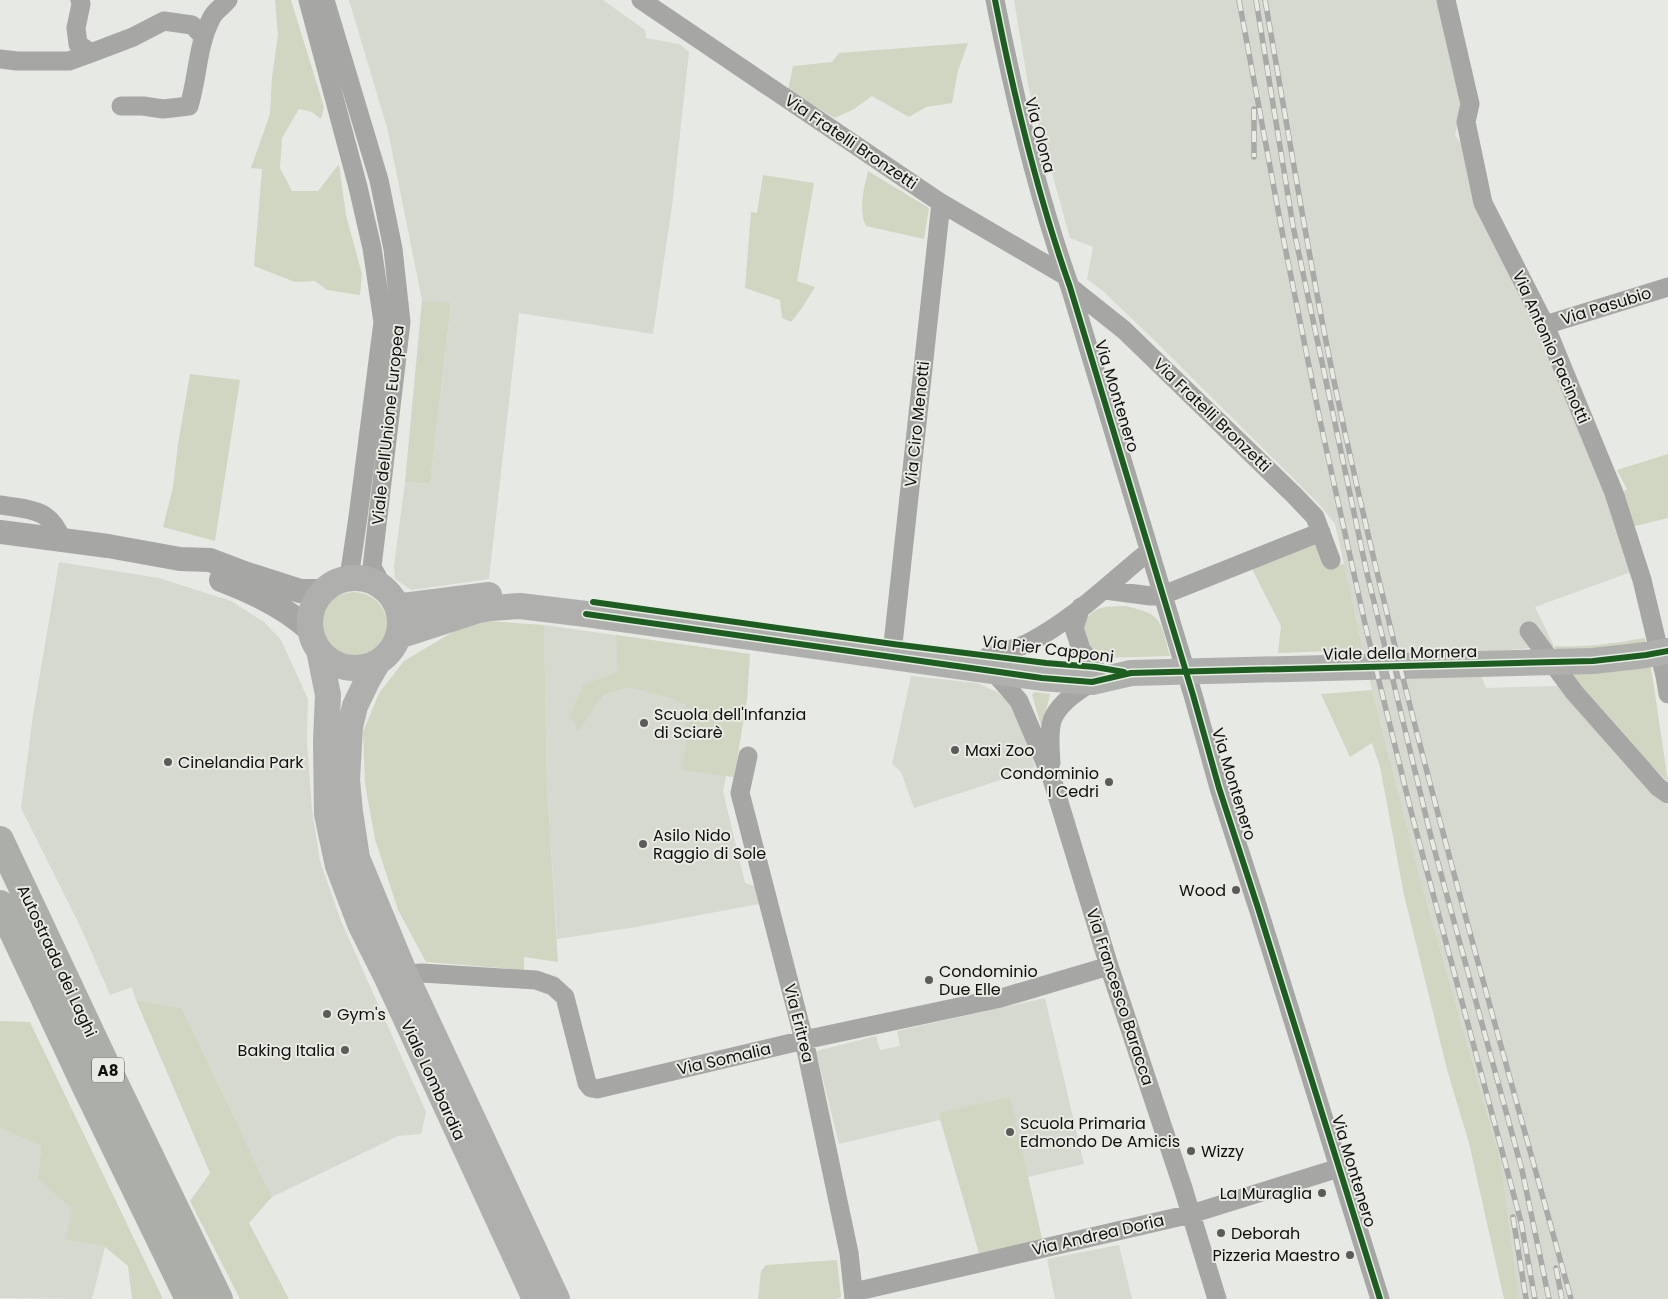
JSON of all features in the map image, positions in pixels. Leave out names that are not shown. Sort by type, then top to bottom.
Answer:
[{"type":"highway","name":"Autostrada dei Laghi","points":[[0,840],[108,1070],[219,1299]]},
{"type":"highway","name":"Autostrada dei Laghi","points":[[0,904],[189,1299]]},
{"type":"main road","points":[[347,578],[372,580],[389,595],[400,619],[399,636],[391,651],[378,662],[363,668],[346,668],[331,662],[315,641],[310,614],[313,605],[323,591],[334,582],[347,578]]},
{"type":"main road","name":"Via Pier Capponi","points":[[389,595],[404,606],[516,592],[893,644],[991,664],[1042,678],[1131,673]]},
{"type":"main road","name":"Via Pier Capponi","points":[[399,636],[479,610],[520,606],[991,664]]},
{"type":"main road","name":"Viale Lombardia","points":[[315,641],[328,695],[326,741],[328,814],[338,866],[360,924],[388,980],[535,1299]]},
{"type":"main road","name":"Viale della Mornera","points":[[1131,673],[1593,661],[1668,651]]},
{"type":"main road","name":"Viale Lombardia","points":[[378,662],[355,706],[350,727],[347,780],[357,858],[405,974],[557,1299]]},
{"type":"street","points":[[80,0],[82,4],[76,28],[78,44],[91,53]]},
{"type":"street","points":[[120,106],[143,106],[162,109],[189,106],[204,37],[212,16],[228,0]]},
{"type":"street","name":"Viale dell'Unione Europea","points":[[308,0],[358,187],[372,248],[383,322],[358,517],[350,571],[347,578]]},
{"type":"street","name":"Viale dell'Unione Europea","points":[[325,0],[379,180],[393,249],[400,313],[400,332],[372,567],[389,595]]},
{"type":"street","name":"Via Fratelli Bronzetti","points":[[641,0],[942,203],[1068,282],[1124,330],[1314,517],[1331,560]]},
{"type":"street","name":"Via Olona","points":[[995,0],[1018,110],[1068,282]]},
{"type":"street","name":"Via Antonio Pacinotti","points":[[1446,0],[1470,104],[1466,122],[1483,203],[1545,325],[1614,494],[1642,580],[1668,694]]},
{"type":"street","points":[[0,59],[16,61],[69,61],[133,37],[164,21],[192,25],[204,37]]},
{"type":"street","name":"Via Ciro Menotti","points":[[893,644],[942,203]]},
{"type":"street","name":"Via Montenero","points":[[1068,282],[1193,694],[1219,788],[1380,1299]]},
{"type":"street","name":"Via Pasubio","points":[[1545,325],[1668,287]]},
{"type":"street","points":[[0,505],[41,512],[57,527],[62,540]]},
{"type":"street","points":[[0,532],[127,548],[180,559],[210,560],[300,591],[323,591]]},
{"type":"street","points":[[1104,590],[1151,596],[1163,595],[1321,532]]},
{"type":"street","points":[[991,664],[1052,629],[1104,590],[1149,551]]},
{"type":"street","points":[[180,559],[205,574],[238,586],[284,610],[299,620],[315,641]]},
{"type":"street","points":[[1081,607],[1074,628],[1093,674]]},
{"type":"street","points":[[1529,631],[1574,692],[1658,787],[1668,794]]},
{"type":"street","name":"Via Francesco Baracca","points":[[991,664],[1019,701],[1052,779],[1109,966],[1217,1299]]},
{"type":"street","name":"Via Francesco Baracca","points":[[1052,779],[1049,742],[1053,716],[1093,674]]},
{"type":"street","name":"Via Eritrea","points":[[748,756],[740,793],[804,1040],[849,1253],[854,1295]]},
{"type":"street","name":"Via Somalia","points":[[405,974],[422,973],[536,980],[553,986],[565,997],[587,1083],[591,1088],[596,1089],[804,1040],[1000,998],[1109,966]]},
{"type":"street","name":"Via Andrea Doria","points":[[854,1295],[1191,1214],[1339,1168]]},
{"type":"shaded area","points":[[349,0],[603,0],[645,30],[646,38],[679,44],[689,52],[672,206],[653,334],[519,313],[489,579],[411,590],[395,579],[394,566],[405,482],[430,484],[451,304],[422,300],[388,131]]},
{"type":"shaded area","points":[[1014,0],[1438,0],[1463,102],[1455,135],[1461,143],[1610,506],[1631,572],[1535,607],[1554,646],[1473,653],[1486,688],[1557,686],[1668,806],[1668,1299],[1519,1299],[1501,1162],[1423,889],[1372,690],[1335,524],[1318,503],[1154,340],[1103,291],[1087,279],[1093,247],[1070,238],[1029,90]]},
{"type":"shaded area","points":[[59,562],[159,578],[231,601],[264,622],[281,640],[308,699],[307,741],[312,810],[320,861],[341,921],[426,1112],[421,1134],[398,1136],[272,1197],[182,1008],[136,1000],[132,987],[110,995],[81,928],[21,808],[33,715]]},
{"type":"shaded area","points":[[544,625],[750,654],[747,699],[734,777],[726,776],[723,791],[745,883],[755,886],[759,904],[636,927],[557,939],[547,784]]},
{"type":"shaded area","points":[[911,676],[977,683],[997,692],[1013,707],[1035,767],[914,808],[901,772],[892,764]]},
{"type":"shaded area","name":"Scuola Primaria Edmondo De Amicis","points":[[1045,998],[1084,1164],[1028,1177],[1042,1239],[979,1253],[940,1120],[839,1144],[816,1051],[876,1036],[880,1050],[900,1046],[897,1031]]},
{"type":"shaded area","points":[[0,1128],[41,1146],[38,1178],[73,1209],[66,1240],[105,1247],[92,1299],[0,1298]]},
{"type":"shaded area","points":[[1119,1245],[1132,1299],[1055,1299],[1047,1259]]},
{"type":"green space","points":[[275,0],[291,0],[324,107],[321,119],[312,112],[299,109],[282,138],[280,168],[292,191],[318,191],[339,164],[346,215],[362,274],[360,295],[327,290],[315,281],[295,282],[254,266],[262,169],[251,168],[270,114],[272,77],[278,35]]},
{"type":"green space","points":[[968,43],[958,71],[952,103],[926,107],[909,117],[872,96],[854,109],[835,118],[788,91],[793,66],[832,62],[839,53]]},
{"type":"green space","points":[[868,171],[929,208],[924,239],[866,226],[862,206]]},
{"type":"green space","points":[[763,175],[814,183],[797,281],[815,287],[791,322],[782,318],[780,300],[745,288],[751,212],[757,213]]},
{"type":"green space","points":[[422,300],[451,303],[430,484],[405,482]]},
{"type":"green space","points":[[190,374],[240,380],[215,541],[163,527],[173,487]]},
{"type":"green space","points":[[1668,454],[1668,518],[1631,527],[1620,495],[1627,489],[1617,470]]},
{"type":"green space","points":[[1314,540],[1329,565],[1344,564],[1363,650],[1278,653],[1281,626],[1250,565]]},
{"type":"green space","points":[[354,592],[367,595],[377,602],[384,612],[387,625],[384,638],[377,648],[367,655],[354,658],[341,655],[331,648],[324,638],[321,625],[324,612],[331,602],[341,595]]},
{"type":"green space","points":[[1125,606],[1147,612],[1158,620],[1170,656],[1102,658],[1095,651],[1083,631],[1082,626],[1086,619],[1095,611],[1104,607]]},
{"type":"green space","points":[[487,621],[544,625],[547,784],[558,962],[524,957],[524,970],[426,962],[398,910],[375,839],[365,784],[363,732],[379,693],[404,661],[456,630]]},
{"type":"green space","points":[[616,635],[750,654],[747,699],[734,777],[681,770],[686,743],[686,705],[667,697],[627,687],[602,696],[578,732],[570,715],[583,685],[618,672]]},
{"type":"green space","points":[[1645,638],[1668,782],[1591,705],[1554,646],[1589,646]]},
{"type":"green space","points":[[1372,690],[1423,889],[1501,1162],[1519,1299],[1504,1299],[1469,1143],[1448,1073],[1404,895],[1380,767],[1372,743],[1350,757],[1321,694]]},
{"type":"green space","points":[[1034,692],[1050,694],[1042,729],[1032,695]]},
{"type":"green space","points":[[136,1000],[182,1008],[272,1197],[249,1223],[289,1299],[240,1299],[190,1201],[210,1173]]},
{"type":"green space","points":[[0,1021],[30,1022],[163,1299],[132,1299],[128,1266],[105,1247],[66,1240],[72,1209],[38,1178],[41,1146],[0,1128]]},
{"type":"green space","points":[[1010,1097],[1042,1239],[979,1253],[939,1113]]},
{"type":"green space","points":[[837,1260],[841,1297],[836,1299],[758,1299],[761,1271],[766,1265]]},
{"type":"railway","points":[[1239,0],[1284,242],[1321,425],[1366,628],[1413,819],[1521,1222],[1535,1299]]},
{"type":"railway","points":[[1256,0],[1293,226],[1366,569],[1432,841],[1522,1170],[1549,1299]]},
{"type":"railway","points":[[1265,0],[1326,342],[1374,561],[1455,879],[1571,1299]]},
{"type":"railway","points":[[1254,109],[1254,157]]},
{"type":"railway","points":[[1513,1217],[1526,1299]]},
{"type":"railway","points":[[1556,1268],[1562,1299]]},
{"type":"cycle path","points":[[995,0],[1018,109],[1047,217],[1070,287],[1193,695],[1219,788],[1380,1299]]},
{"type":"cycle path","points":[[593,602],[893,644],[1124,672]]},
{"type":"cycle path","points":[[586,614],[1042,678],[1092,682],[1131,673],[1593,661],[1668,651]]},
{"type":"place","name":"Scuola dell'Infanzia di Sciarè","points":[[644,723]]},
{"type":"place","name":"Maxi Zoo","points":[[955,750]]},
{"type":"place","name":"Cinelandia Park","points":[[168,762]]},
{"type":"place","name":"Condominio I Cedri","points":[[1109,782]]},
{"type":"place","name":"Asilo Nido Raggio di Sole","points":[[643,844]]},
{"type":"place","name":"Wood","points":[[1236,890]]},
{"type":"place","name":"Condominio Due Elle","points":[[929,980]]},
{"type":"place","name":"Gym's","points":[[327,1014]]},
{"type":"place","name":"Baking Italia","points":[[345,1050]]},
{"type":"place","name":"Scuola Primaria Edmondo De Amicis","points":[[1010,1132]]},
{"type":"place","name":"Wizzy","points":[[1191,1151]]},
{"type":"place","name":"La Muraglia","points":[[1322,1193]]},
{"type":"place","name":"Deborah","points":[[1221,1233]]},
{"type":"place","name":"Pizzeria Maestro","points":[[1350,1255]]}]
